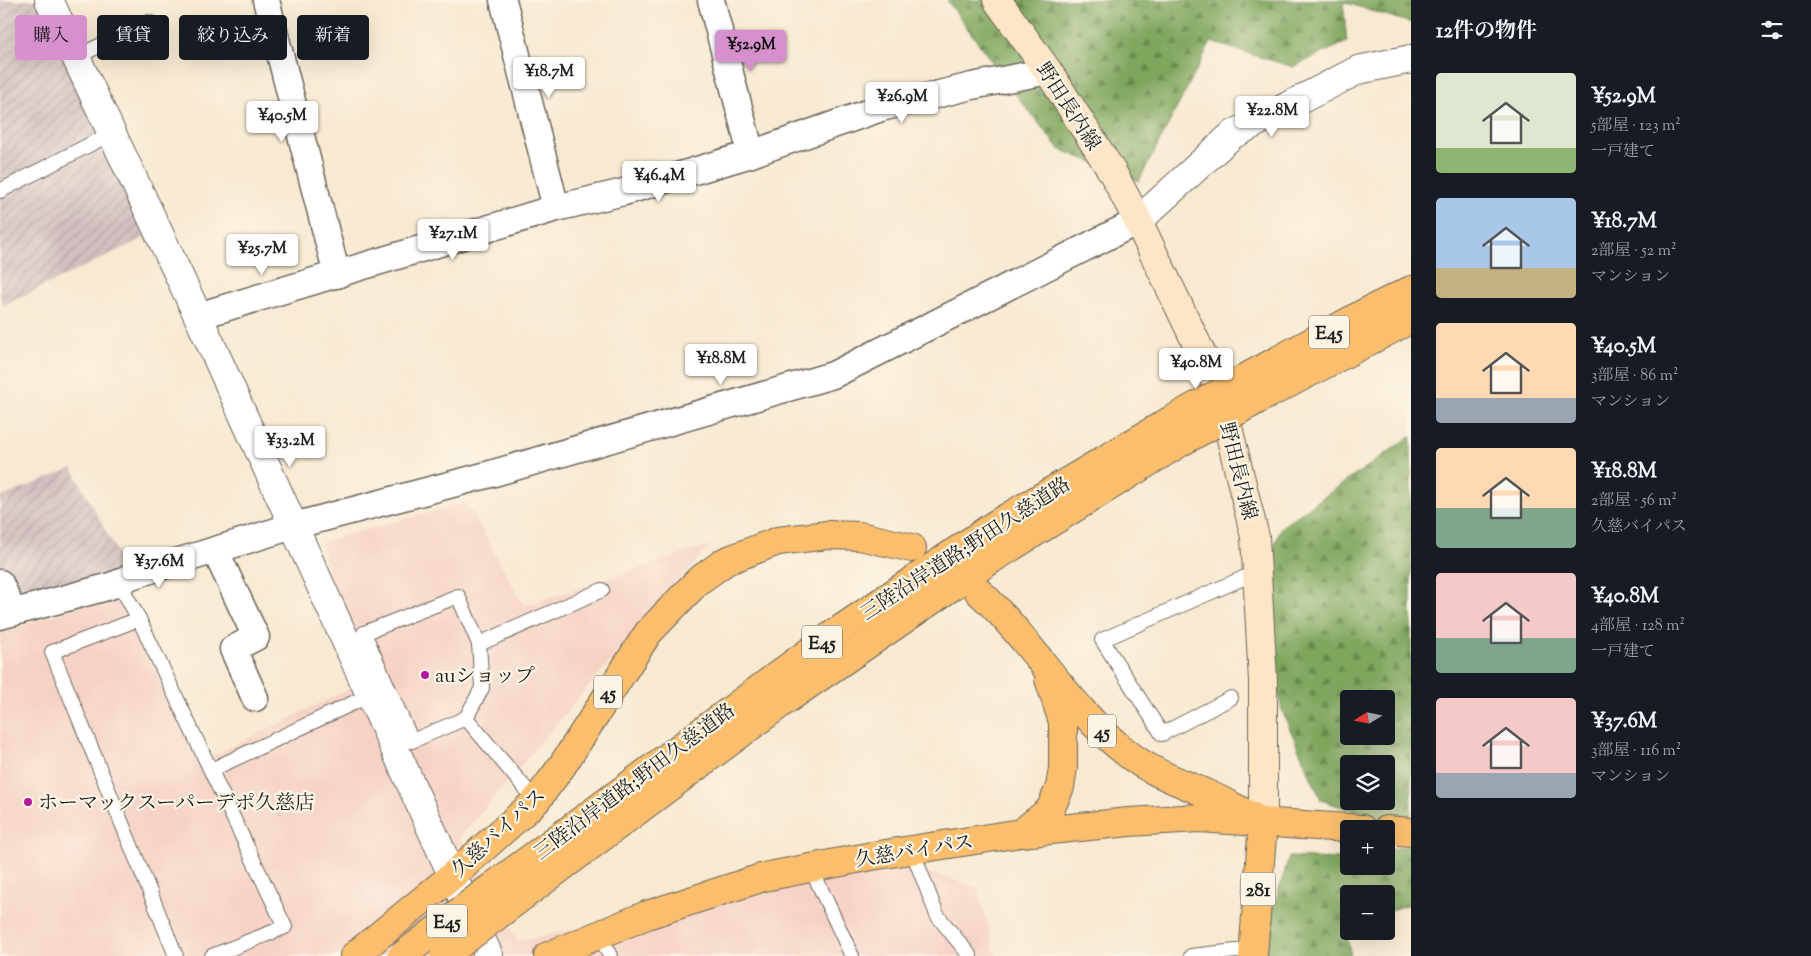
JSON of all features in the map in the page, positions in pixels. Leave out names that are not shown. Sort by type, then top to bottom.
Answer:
[{"type":"highway","name":"三陸沿岸道路;野田久慈道路","points":[[402,956],[500,897],[1174,432],[1252,388],[1368,311],[1411,290]]},
{"type":"highway","name":"三陸沿岸道路;野田久慈道路","points":[[1252,388],[1411,319]]},
{"type":"highway","name":"久慈バイパス","points":[[354,956],[452,876],[536,801],[562,766],[648,633],[698,580],[726,561],[778,541],[827,535],[860,536],[912,548]]},
{"type":"highway","name":"久慈バイパス","points":[[979,592],[998,610],[1094,724],[1128,754],[1166,778],[1205,793],[1263,822]]},
{"type":"highway","name":"45","points":[[1021,833],[1050,810],[1060,787],[1063,768],[1063,722],[1045,668]]},
{"type":"highway","name":"久慈バイパス","points":[[548,956],[605,945],[646,915],[755,880],[912,850],[1021,833],[1129,822],[1199,818],[1340,827]]},
{"type":"highway","name":"281","points":[[1253,952],[1263,822]]},
{"type":"highway","points":[[1395,831],[1411,832]]},
{"type":"highway","name":"三陸沿岸道路;野田久慈道路","points":[[444,956],[500,897]]},
{"type":"main road","name":"野田長内線","points":[[996,0],[1048,71],[1113,174],[1138,221],[1219,390],[1255,537],[1263,681],[1263,822]]},
{"type":"street","points":[[49,0],[56,15]]},
{"type":"street","points":[[266,0],[337,275]]},
{"type":"street","points":[[503,0],[556,208]]},
{"type":"street","points":[[711,0],[751,154]]},
{"type":"street","points":[[0,583],[6,614],[119,582],[131,576],[293,526],[487,475],[833,376],[1138,221],[1232,135],[1358,70],[1411,59]]},
{"type":"street","points":[[77,60],[198,316],[489,956]]},
{"type":"street","points":[[198,316],[556,208],[624,192],[751,154],[881,108],[972,86],[1048,71]]},
{"type":"street","points":[[215,550],[256,637],[233,649],[255,698]]},
{"type":"lane","points":[[0,191],[112,133]]},
{"type":"lane","points":[[1231,698],[1162,734],[1102,640],[1257,572]]},
{"type":"lane","points":[[119,582],[139,619],[285,926],[212,956]]},
{"type":"lane","points":[[479,644],[602,590]]},
{"type":"lane","points":[[458,596],[479,644],[482,688],[466,718],[412,741],[364,633],[458,596]]},
{"type":"lane","points":[[139,619],[52,652],[176,956]]},
{"type":"lane","points":[[211,770],[370,695]]},
{"type":"lane","points":[[466,718],[536,801]]},
{"type":"lane","points":[[912,850],[937,915],[970,956]]},
{"type":"lane","points":[[811,868],[852,956]]},
{"type":"lane","points":[[1191,956],[1253,952]]},
{"type":"shaded area","points":[[0,0],[46,0],[52,15],[15,15],[15,60],[72,60],[148,236],[4,305],[0,296]]},
{"type":"shaded area","points":[[72,468],[127,570],[0,620],[0,498]]},
{"type":"shaded area","points":[[466,502],[524,606],[710,545],[460,837],[518,941],[903,866],[977,887],[996,956],[0,956],[0,634],[117,593],[200,762],[349,689],[322,542]]},
{"type":"green space","points":[[947,0],[1411,0],[1411,23],[1343,2],[1347,42],[1293,67],[1211,42],[1139,181],[1059,149],[1010,87]]},
{"type":"green space","points":[[1411,436],[1411,831],[1395,825],[1395,820],[1379,820],[1350,810],[1395,810],[1395,755],[1340,755],[1340,807],[1321,800],[1282,711],[1269,636],[1267,565],[1281,527]]},
{"type":"green space","points":[[1411,845],[1411,905],[1395,909],[1395,885],[1340,885],[1340,940],[1348,940],[1351,956],[1261,956],[1261,947],[1289,857],[1340,858],[1340,875],[1395,875],[1395,848]]},
{"type":"place","name":"auショップ","points":[[425,675]]},
{"type":"place","name":"ホーマックスーパーデポ久慈店","points":[[28,802]]}]
